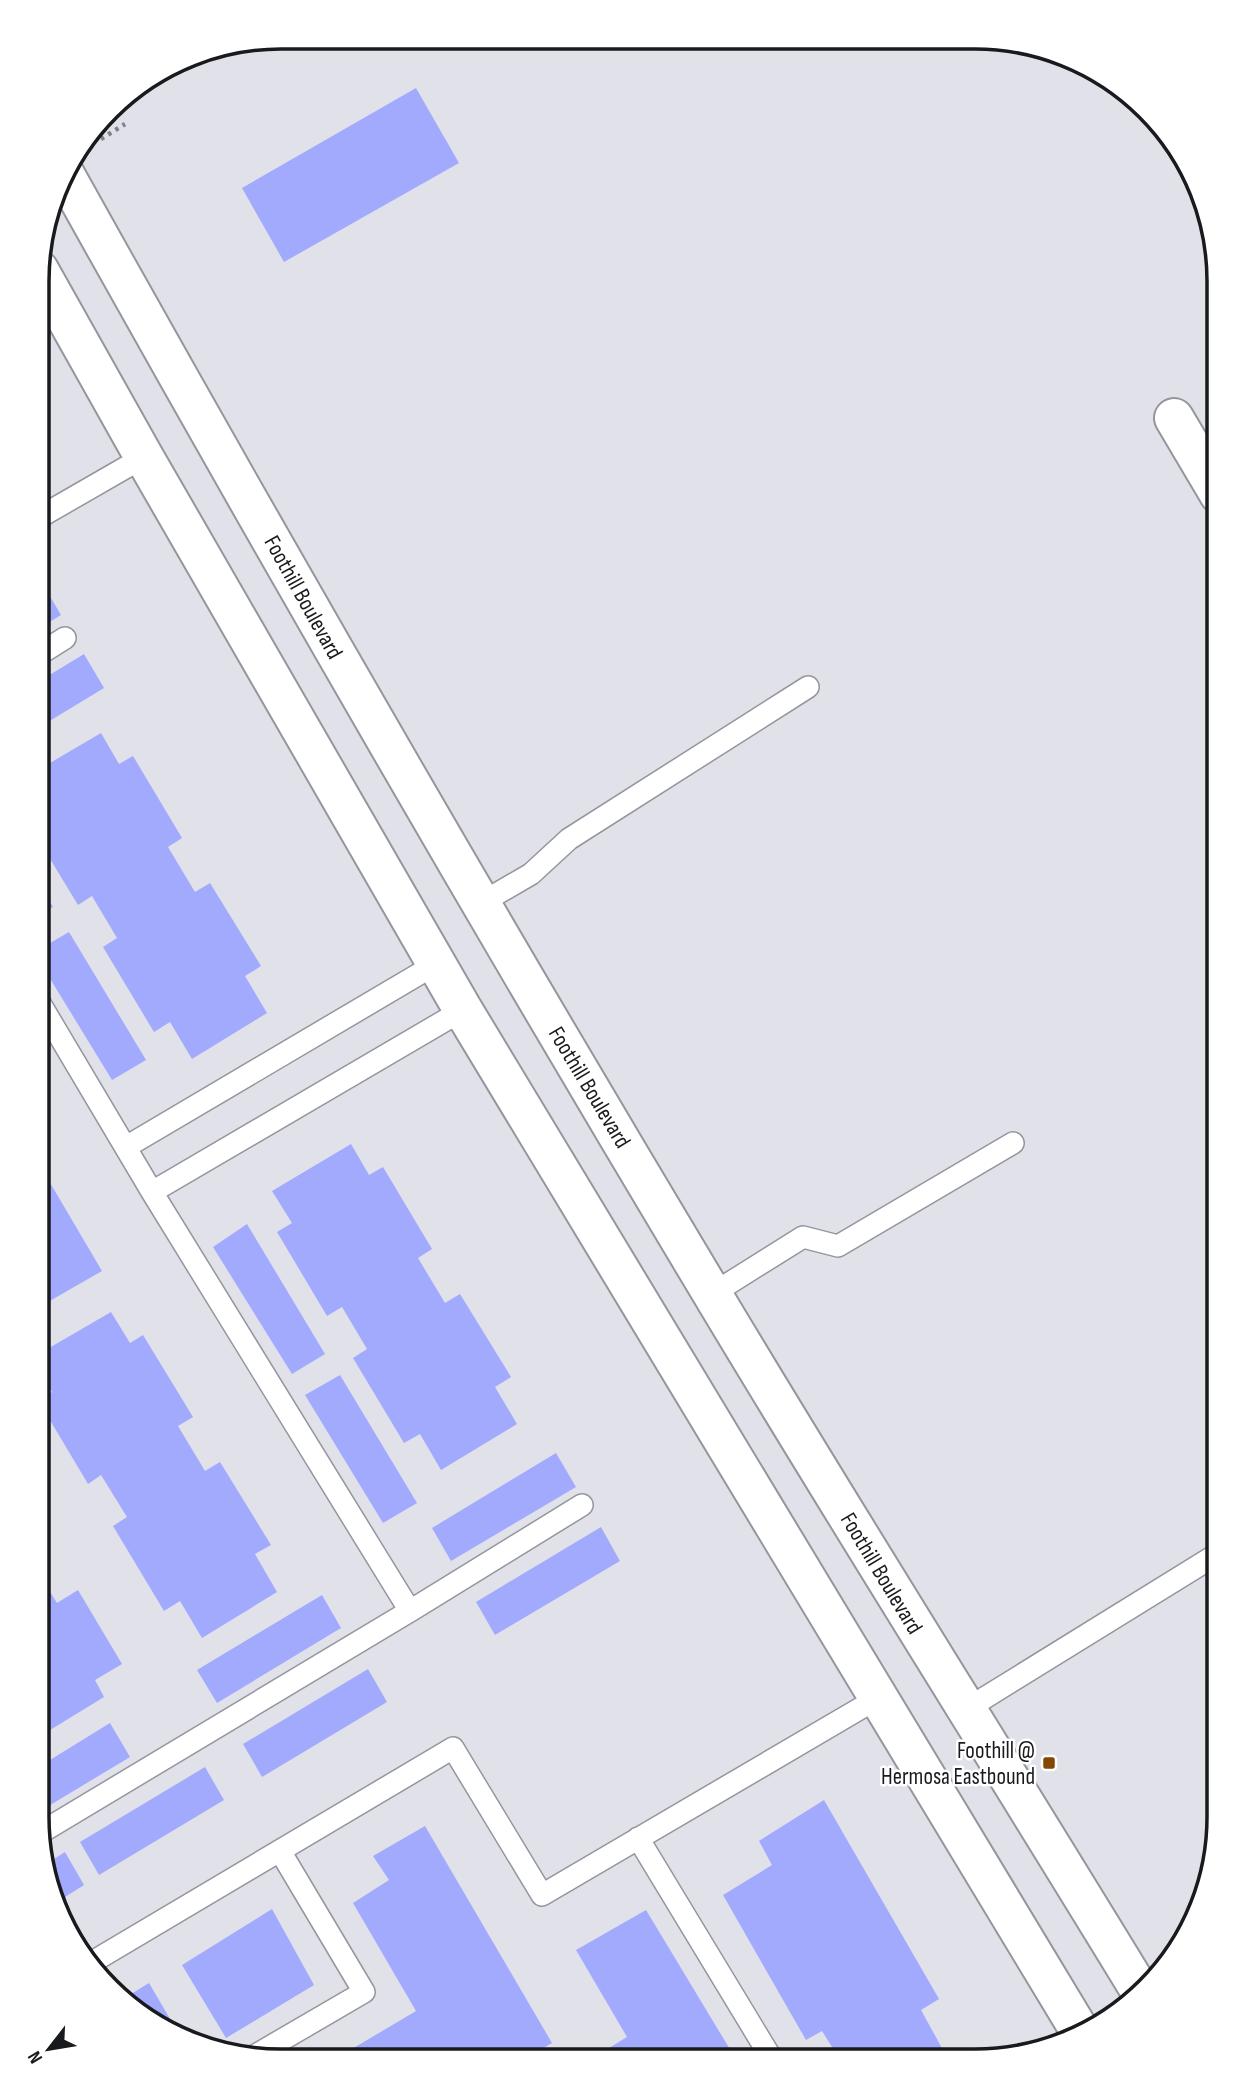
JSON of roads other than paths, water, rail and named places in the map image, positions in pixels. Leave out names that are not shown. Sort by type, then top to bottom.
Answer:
[{"type":"main road","name":"Foothill Boulevard","points":[[71,184],[332,646],[712,1294],[965,1710],[1136,1984]]},
{"type":"main road","points":[[49,288],[463,1010],[1076,2025]]},
{"type":"main road","points":[[1174,418],[1207,474]]},
{"type":"lane","points":[[49,512],[144,457]]},
{"type":"lane","points":[[49,648],[65,638]]},
{"type":"lane","points":[[481,903],[531,874],[569,839],[808,687]]},
{"type":"lane","points":[[126,1147],[436,964]]},
{"type":"lane","points":[[152,1192],[463,1010]]},
{"type":"lane","points":[[49,1018],[152,1192],[410,1611]]},
{"type":"lane","points":[[712,1294],[803,1237],[838,1246],[1013,1143]]},
{"type":"lane","points":[[50,1827],[582,1505]]},
{"type":"lane","points":[[965,1710],[1207,1560]]},
{"type":"lane","points":[[98,1959],[453,1748],[542,1895],[878,1698]]},
{"type":"lane","points":[[638,1838],[766,2049]]},
{"type":"lane","points":[[268,2048],[365,1992],[280,1851]]},
{"type":"place","name":"Foothill @ Hermosa Eastbound","points":[[1049,1763]]}]
